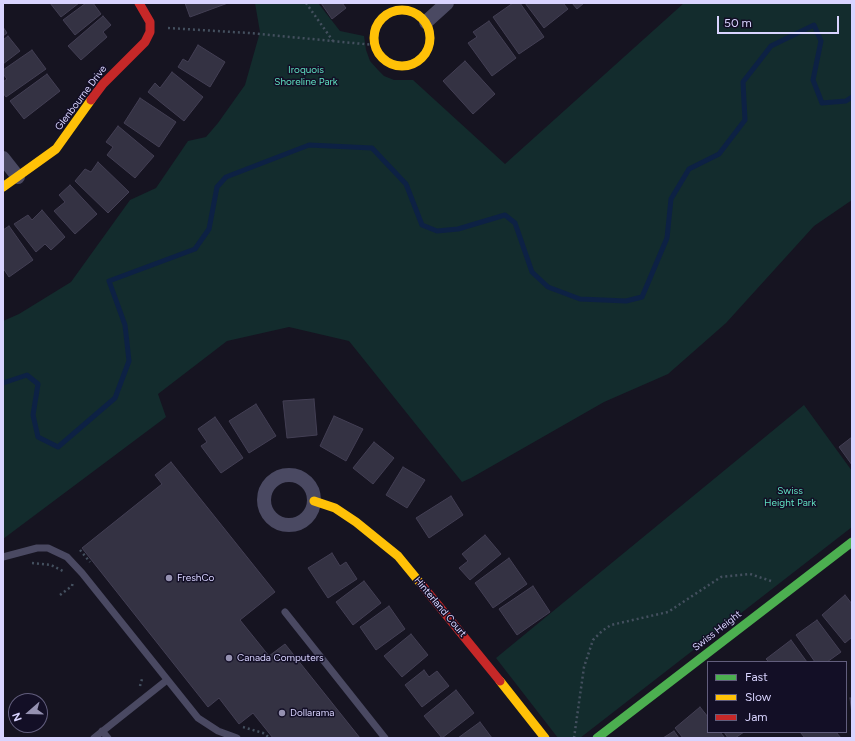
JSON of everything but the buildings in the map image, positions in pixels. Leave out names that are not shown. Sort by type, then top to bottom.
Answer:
[{"type":"street","points":[[139,3],[147,15],[151,28]]},
{"type":"street","points":[[426,22],[447,3]]},
{"type":"street","points":[[394,10],[412,11],[426,22],[430,39],[424,56],[418,62],[401,66],[392,64],[384,60],[374,45],[373,37],[379,20],[394,10]]},
{"type":"street","name":"Glenbourne Drive","points":[[3,187],[56,149],[103,84],[146,42],[151,28]]},
{"type":"street","points":[[3,158],[18,177]]},
{"type":"street","name":"Hinterland Court","points":[[314,501],[335,508],[356,522],[398,556],[468,640],[545,738]]},
{"type":"street","name":"Swiss Height","points":[[596,738],[852,542]]},
{"type":"lane","points":[[3,557],[37,548],[48,548],[67,557],[82,573],[167,680],[204,723],[218,732],[237,738]]},
{"type":"lane","points":[[285,612],[385,738]]},
{"type":"lane","points":[[94,738],[167,680]]},
{"type":"lane","points":[[102,732],[108,738]]},
{"type":"path","points":[[306,3],[333,42]]},
{"type":"path","points":[[151,28],[249,33],[374,45]]},
{"type":"path","points":[[80,550],[92,565]]},
{"type":"path","points":[[27,563],[51,565],[66,574]]},
{"type":"path","points":[[574,738],[584,667],[593,640],[602,631],[611,625],[668,612],[720,577],[750,574],[778,584],[786,592]]},
{"type":"path","points":[[60,595],[73,585],[73,581],[70,577]]},
{"type":"path","points":[[239,726],[257,731],[270,738]]},
{"type":"green space","name":"Iroquois Shoreline Park","points":[[255,3],[318,3],[340,31],[364,36],[366,50],[370,61],[384,76],[394,80],[413,80],[505,164],[684,3],[852,3],[852,200],[814,226],[726,323],[668,374],[604,402],[462,482],[349,341],[289,327],[227,341],[158,394],[166,417],[3,539],[3,321],[19,314],[71,282],[130,200],[156,188],[188,141],[206,137],[218,123],[245,85],[260,32]]},
{"type":"green space","name":"Swiss Height Park","points":[[804,405],[852,471],[852,527],[580,738],[558,738],[496,658]]},
{"type":"waterway","points":[[3,383],[27,375],[38,384],[33,415],[38,437],[58,447],[115,398],[129,361],[125,325],[109,281],[195,249],[209,229],[217,187],[226,177],[309,145],[372,148],[406,184],[422,225],[437,231],[458,229],[505,215],[515,223],[532,272],[548,287],[580,299],[626,301],[642,297],[667,238],[671,199],[689,169],[719,154],[745,120],[743,82],[771,46],[814,25],[821,41],[813,80],[822,103],[846,101],[852,97]]},
{"type":"traffic: fast","points":[[597,738],[852,542]]},
{"type":"traffic: slow","points":[[396,10],[408,10],[418,14],[426,22],[430,32],[430,38],[430,44],[426,54],[418,62],[408,66],[396,66],[386,62],[378,54],[374,44],[374,32],[378,22],[386,14],[396,10]]},
{"type":"traffic: slow","points":[[3,187],[56,149],[91,100]]},
{"type":"traffic: slow","points":[[314,501],[335,508],[356,522],[398,556],[421,584]]},
{"type":"traffic: slow","points":[[500,681],[545,738]]},
{"type":"traffic: jam","points":[[91,100],[103,84],[145,42],[150,32],[150,22],[139,3]]},
{"type":"traffic: jam","points":[[421,584],[500,681]]},
{"type":"place","name":"FreshCo","points":[[169,578]]},
{"type":"place","name":"Canada Computers","points":[[229,658]]},
{"type":"place","name":"Dollarama","points":[[282,713]]}]
